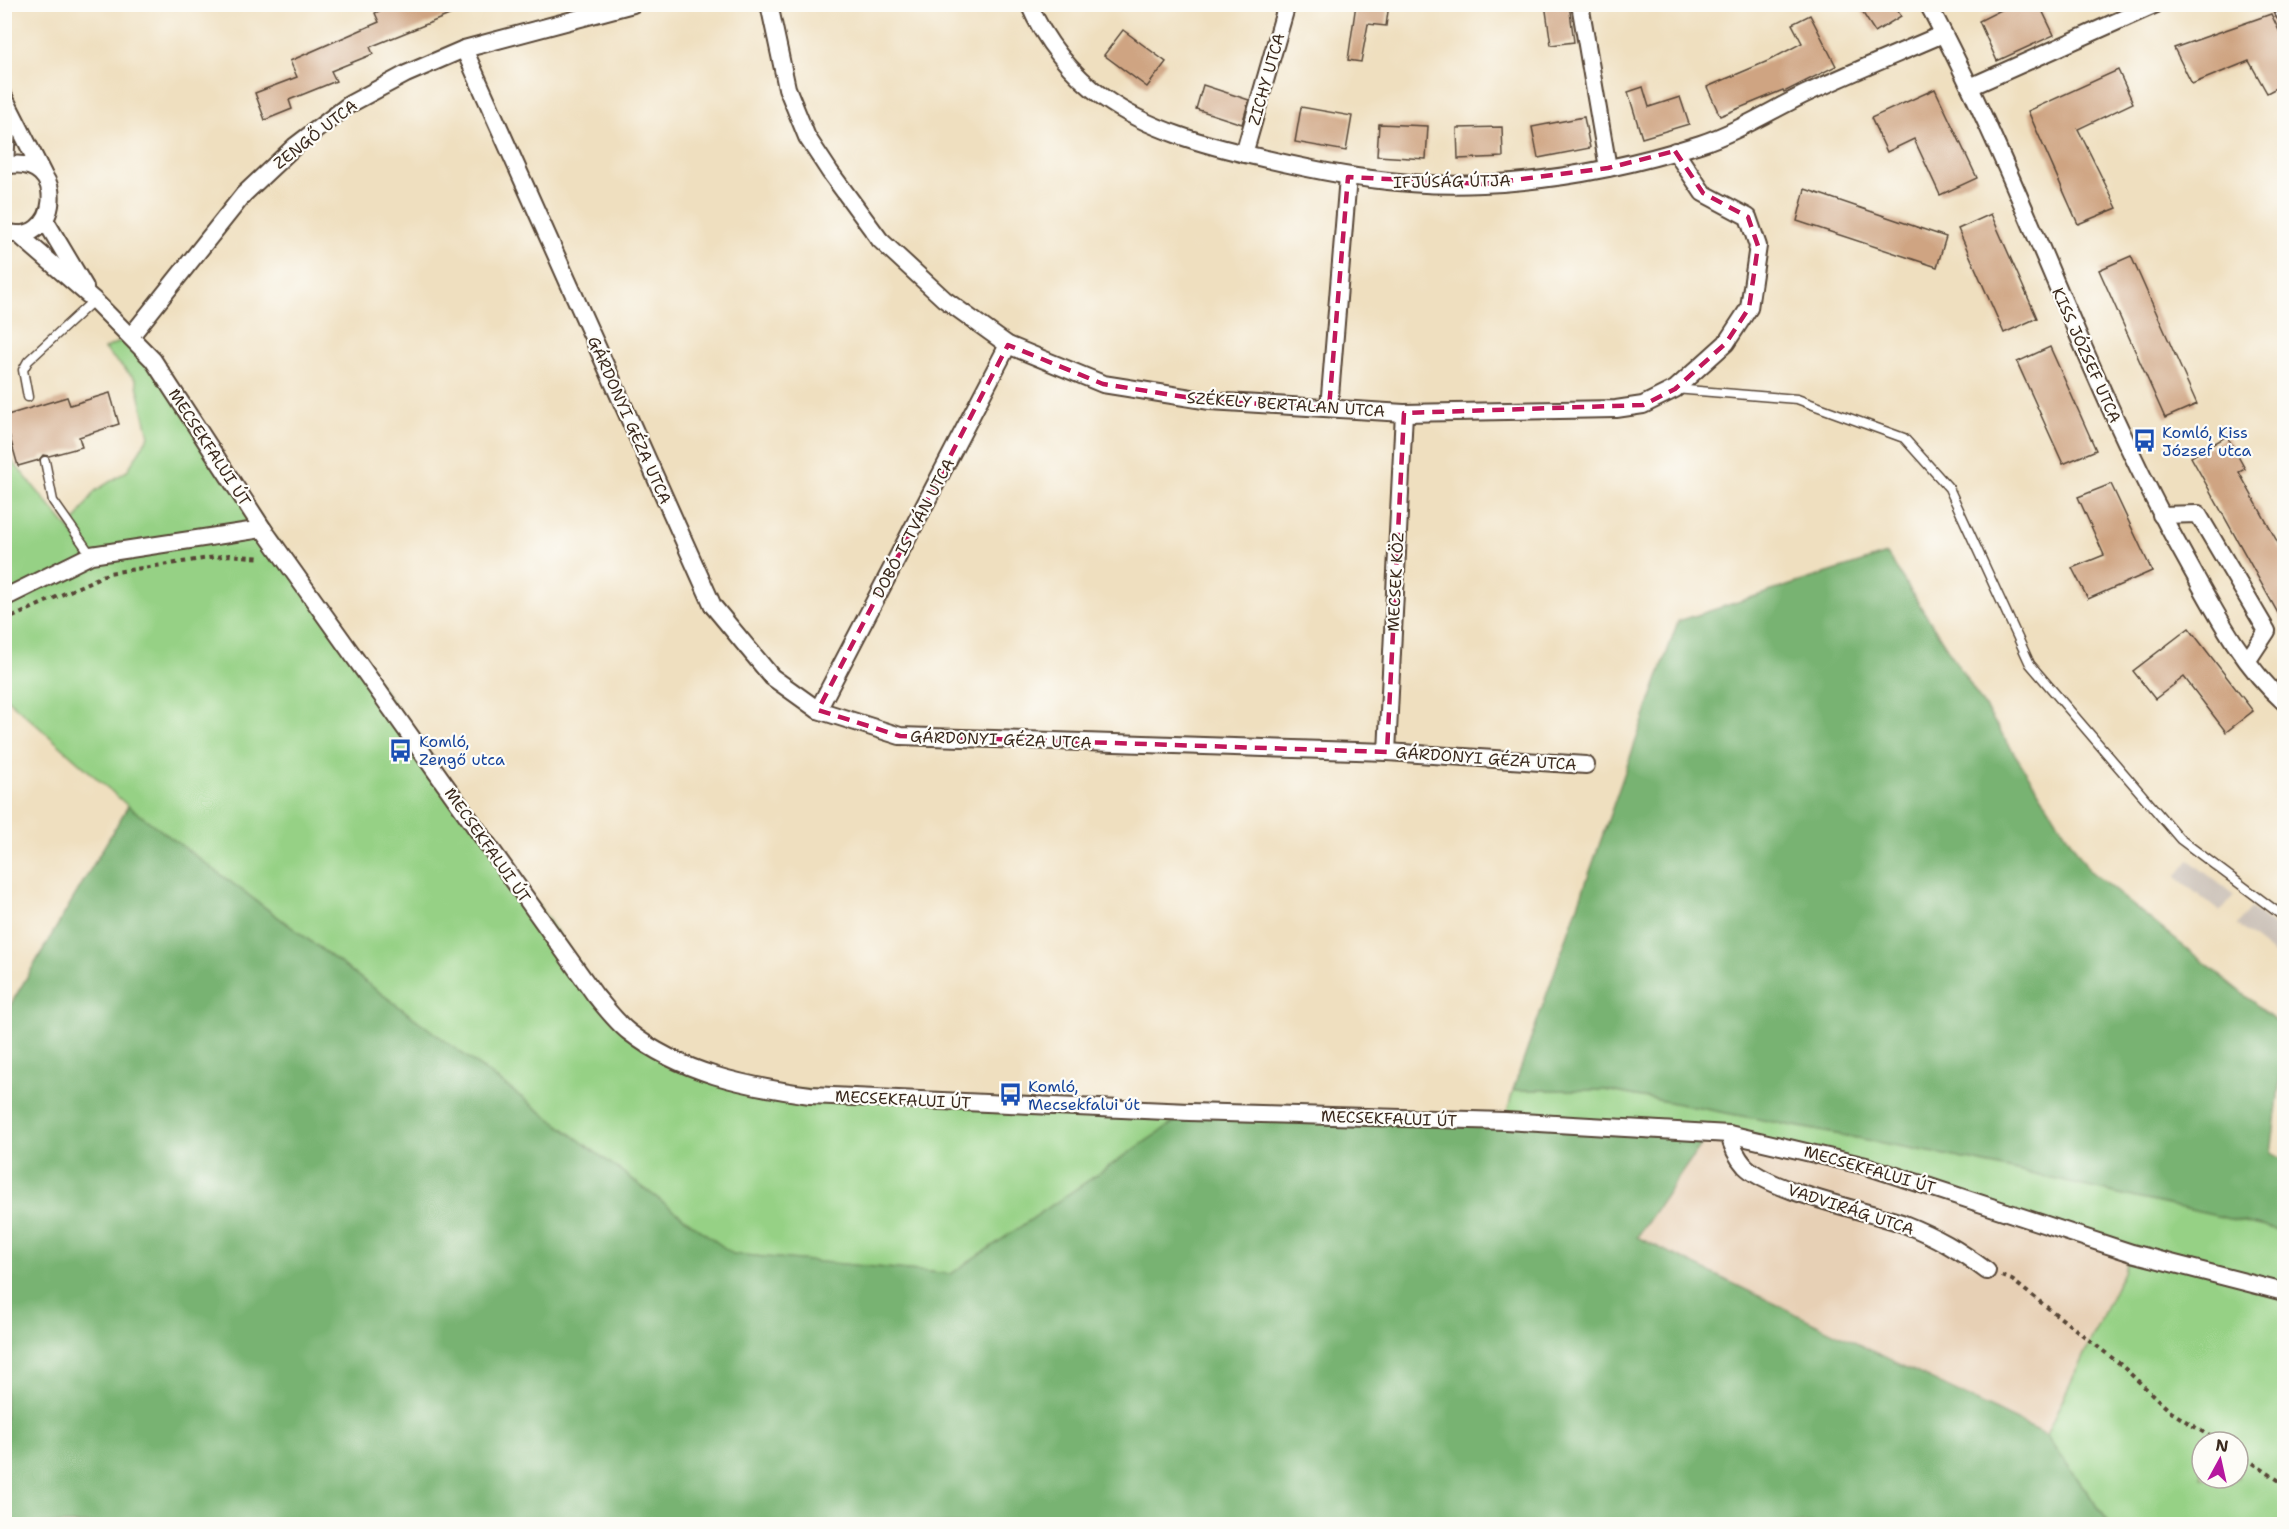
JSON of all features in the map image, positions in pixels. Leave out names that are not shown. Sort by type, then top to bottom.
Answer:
[{"type":"street","name":"ZENGŐ UTCA","points":[[131,336],[244,194],[295,146],[350,104],[406,74],[464,49],[633,4]]},
{"type":"street","name":"SZÉKELY BERTALAN UTCA","points":[[769,4],[787,88],[807,137],[880,240],[944,299],[1008,345],[1103,384],[1210,401],[1404,413],[1616,409],[1643,405],[1675,389],[1726,343],[1749,308],[1758,246],[1748,217],[1703,193],[1675,151]]},
{"type":"street","name":"IFJÚSÁG ÚTJA","points":[[1029,4],[1038,26],[1071,68],[1104,98],[1141,119],[1189,140],[1244,154],[1348,177],[1393,183],[1484,184],[1608,168],[1675,151],[1740,128],[1804,95],[1943,34]]},
{"type":"street","name":"ZICHY UTCA","points":[[1244,154],[1287,4]]},
{"type":"street","points":[[1580,4],[1608,168]]},
{"type":"street","name":"KISS JÓZSEF UTCA","points":[[1928,4],[1970,87],[2105,397],[2161,515],[2206,595],[2247,660],[2262,682],[2284,702]]},
{"type":"street","points":[[1970,87],[2156,4]]},
{"type":"street","points":[[2280,4],[2284,13]]},
{"type":"street","name":"GÁRDONYI GÉZA UTCA","points":[[464,49],[714,606],[772,677],[818,710],[900,736],[1387,752],[1586,765]]},
{"type":"street","points":[[6,102],[5,166],[26,165],[44,176]]},
{"type":"street","points":[[6,102],[52,193],[52,203],[45,220],[33,230],[11,232]]},
{"type":"street","points":[[1329,408],[1348,177]]},
{"type":"street","points":[[45,220],[94,300]]},
{"type":"street","name":"MECSEKFALUI ÚT","points":[[11,232],[94,300],[153,360],[263,529],[595,995],[628,1031],[669,1057],[710,1074],[751,1087],[810,1095],[1177,1111],[1537,1123],[1729,1134],[1866,1166],[2132,1253],[2284,1292]]},
{"type":"street","name":"DOBÓ ISTVÁN UTCA","points":[[818,710],[1008,345]]},
{"type":"street","name":"MECSEK KÖZ","points":[[1387,752],[1404,413]]},
{"type":"street","points":[[2161,515],[2198,514],[2204,523],[2267,631],[2247,660]]},
{"type":"street","points":[[4,598],[92,555],[263,529]]},
{"type":"street","name":"VADVIRÁG UTCA","points":[[1729,1134],[1733,1150],[1746,1167],[1766,1181],[1903,1224],[1951,1244],[1987,1271]]},
{"type":"lane","points":[[28,397],[23,369],[28,361],[94,300]]},
{"type":"lane","points":[[1675,389],[1797,399],[1904,438],[1949,488],[2030,664],[2180,839],[2284,916]]},
{"type":"lane","points":[[45,461],[53,501],[92,555]]},
{"type":"path","points":[[4,621],[109,573],[229,555],[285,560]]},
{"type":"path","points":[[1987,1271],[2012,1280],[2120,1365],[2171,1412],[2200,1430]]},
{"type":"path","points":[[2250,1462],[2284,1484]]},
{"type":"highlighted area","points":[[1675,151],[1703,193],[1748,217],[1758,246],[1749,308],[1726,343],[1675,389],[1643,405],[1404,413],[1387,752],[900,736],[818,710],[1008,345],[1103,384],[1210,401],[1329,408],[1348,177],[1483,184],[1608,168]]},
{"type":"shaded area","points":[[2189,860],[2234,895],[2220,912],[2176,877]]},
{"type":"shaded area","points":[[2251,908],[2284,934],[2282,960],[2237,925]]},
{"type":"shaded area","points":[[1710,1132],[1729,1134],[2132,1253],[2046,1435],[1636,1236]]},
{"type":"green space","points":[[131,336],[628,1031],[751,1087],[1189,1112],[951,1274],[732,1254],[128,806],[5,697],[4,451],[84,547],[71,527],[95,491],[127,471],[149,436],[136,380],[104,349]]},
{"type":"green space","points":[[1887,554],[2089,870],[2284,1027],[2284,1049],[2271,1153],[2284,1160],[2284,1231],[1946,1155],[1606,1090],[1513,1090],[1678,621]]},
{"type":"green space","points":[[128,806],[733,1254],[951,1274],[1189,1112],[1710,1132],[1637,1237],[2046,1435],[2110,1524],[12,1524],[5,1511],[5,1014]]},
{"type":"green space","points":[[1513,1090],[1605,1090],[1946,1155],[2284,1231],[2284,1524],[2110,1524],[2046,1435],[2132,1253],[1793,1147],[1505,1121]]},
{"type":"building","points":[[393,4],[474,5],[370,47],[373,54],[331,71],[336,81],[289,100],[292,109],[265,120],[255,93],[297,77],[290,61],[379,22],[375,13]]},
{"type":"building","points":[[1356,4],[1389,4],[1386,26],[1368,24],[1361,62],[1348,60]]},
{"type":"building","points":[[1545,4],[1569,4],[1574,42],[1551,45]]},
{"type":"building","points":[[1857,4],[1893,4],[1901,16],[1875,32]]},
{"type":"building","points":[[2013,4],[2039,4],[2054,35],[1997,61],[1979,21]]},
{"type":"building","points":[[2271,14],[2284,41],[2284,84],[2267,93],[2249,61],[2192,84],[2174,48]]},
{"type":"building","points":[[1810,15],[1836,66],[1784,92],[1783,90],[1720,116],[1707,87],[1768,61],[1802,43],[1792,24]]},
{"type":"building","points":[[1123,30],[1166,62],[1147,87],[1104,55]]},
{"type":"building","points":[[2118,70],[2133,103],[2078,129],[2117,208],[2078,224],[2028,111]]},
{"type":"building","points":[[1203,85],[1249,100],[1242,124],[1196,109]]},
{"type":"building","points":[[1643,87],[1649,107],[1680,97],[1689,124],[1642,138],[1628,92]]},
{"type":"building","points":[[1935,89],[1977,178],[1940,195],[1914,139],[1887,152],[1871,118]]},
{"type":"building","points":[[1301,107],[1352,116],[1346,151],[1295,142]]},
{"type":"building","points":[[1584,117],[1590,148],[1538,158],[1532,127]]},
{"type":"building","points":[[1379,124],[1428,126],[1426,159],[1377,156]]},
{"type":"building","points":[[1502,127],[1503,157],[1458,159],[1457,128]]},
{"type":"building","points":[[1805,189],[1946,237],[1937,267],[1797,221]]},
{"type":"building","points":[[1991,214],[2037,318],[2004,333],[1958,229]]},
{"type":"building","points":[[2131,256],[2197,404],[2165,418],[2099,270]]},
{"type":"building","points":[[2050,347],[2096,450],[2063,464],[2017,362]]},
{"type":"building","points":[[110,393],[119,424],[79,437],[82,447],[49,456],[43,455],[39,460],[18,466],[4,416],[67,397],[70,405]]},
{"type":"building","points":[[2227,436],[2245,469],[2239,472],[2284,554],[2284,624],[2191,457]]},
{"type":"building","points":[[2111,484],[2152,571],[2088,599],[2072,568],[2104,555],[2078,497]]},
{"type":"building","points":[[2189,628],[2253,711],[2226,732],[2184,677],[2155,699],[2133,671]]},
{"type":"place","name":"Komló, Kiss József utca","points":[[2144,441]]},
{"type":"place","name":"Komló, Zengő utca","points":[[401,750]]},
{"type":"place","name":"Komló, Mecsekfalui út","points":[[1010,1095]]}]
